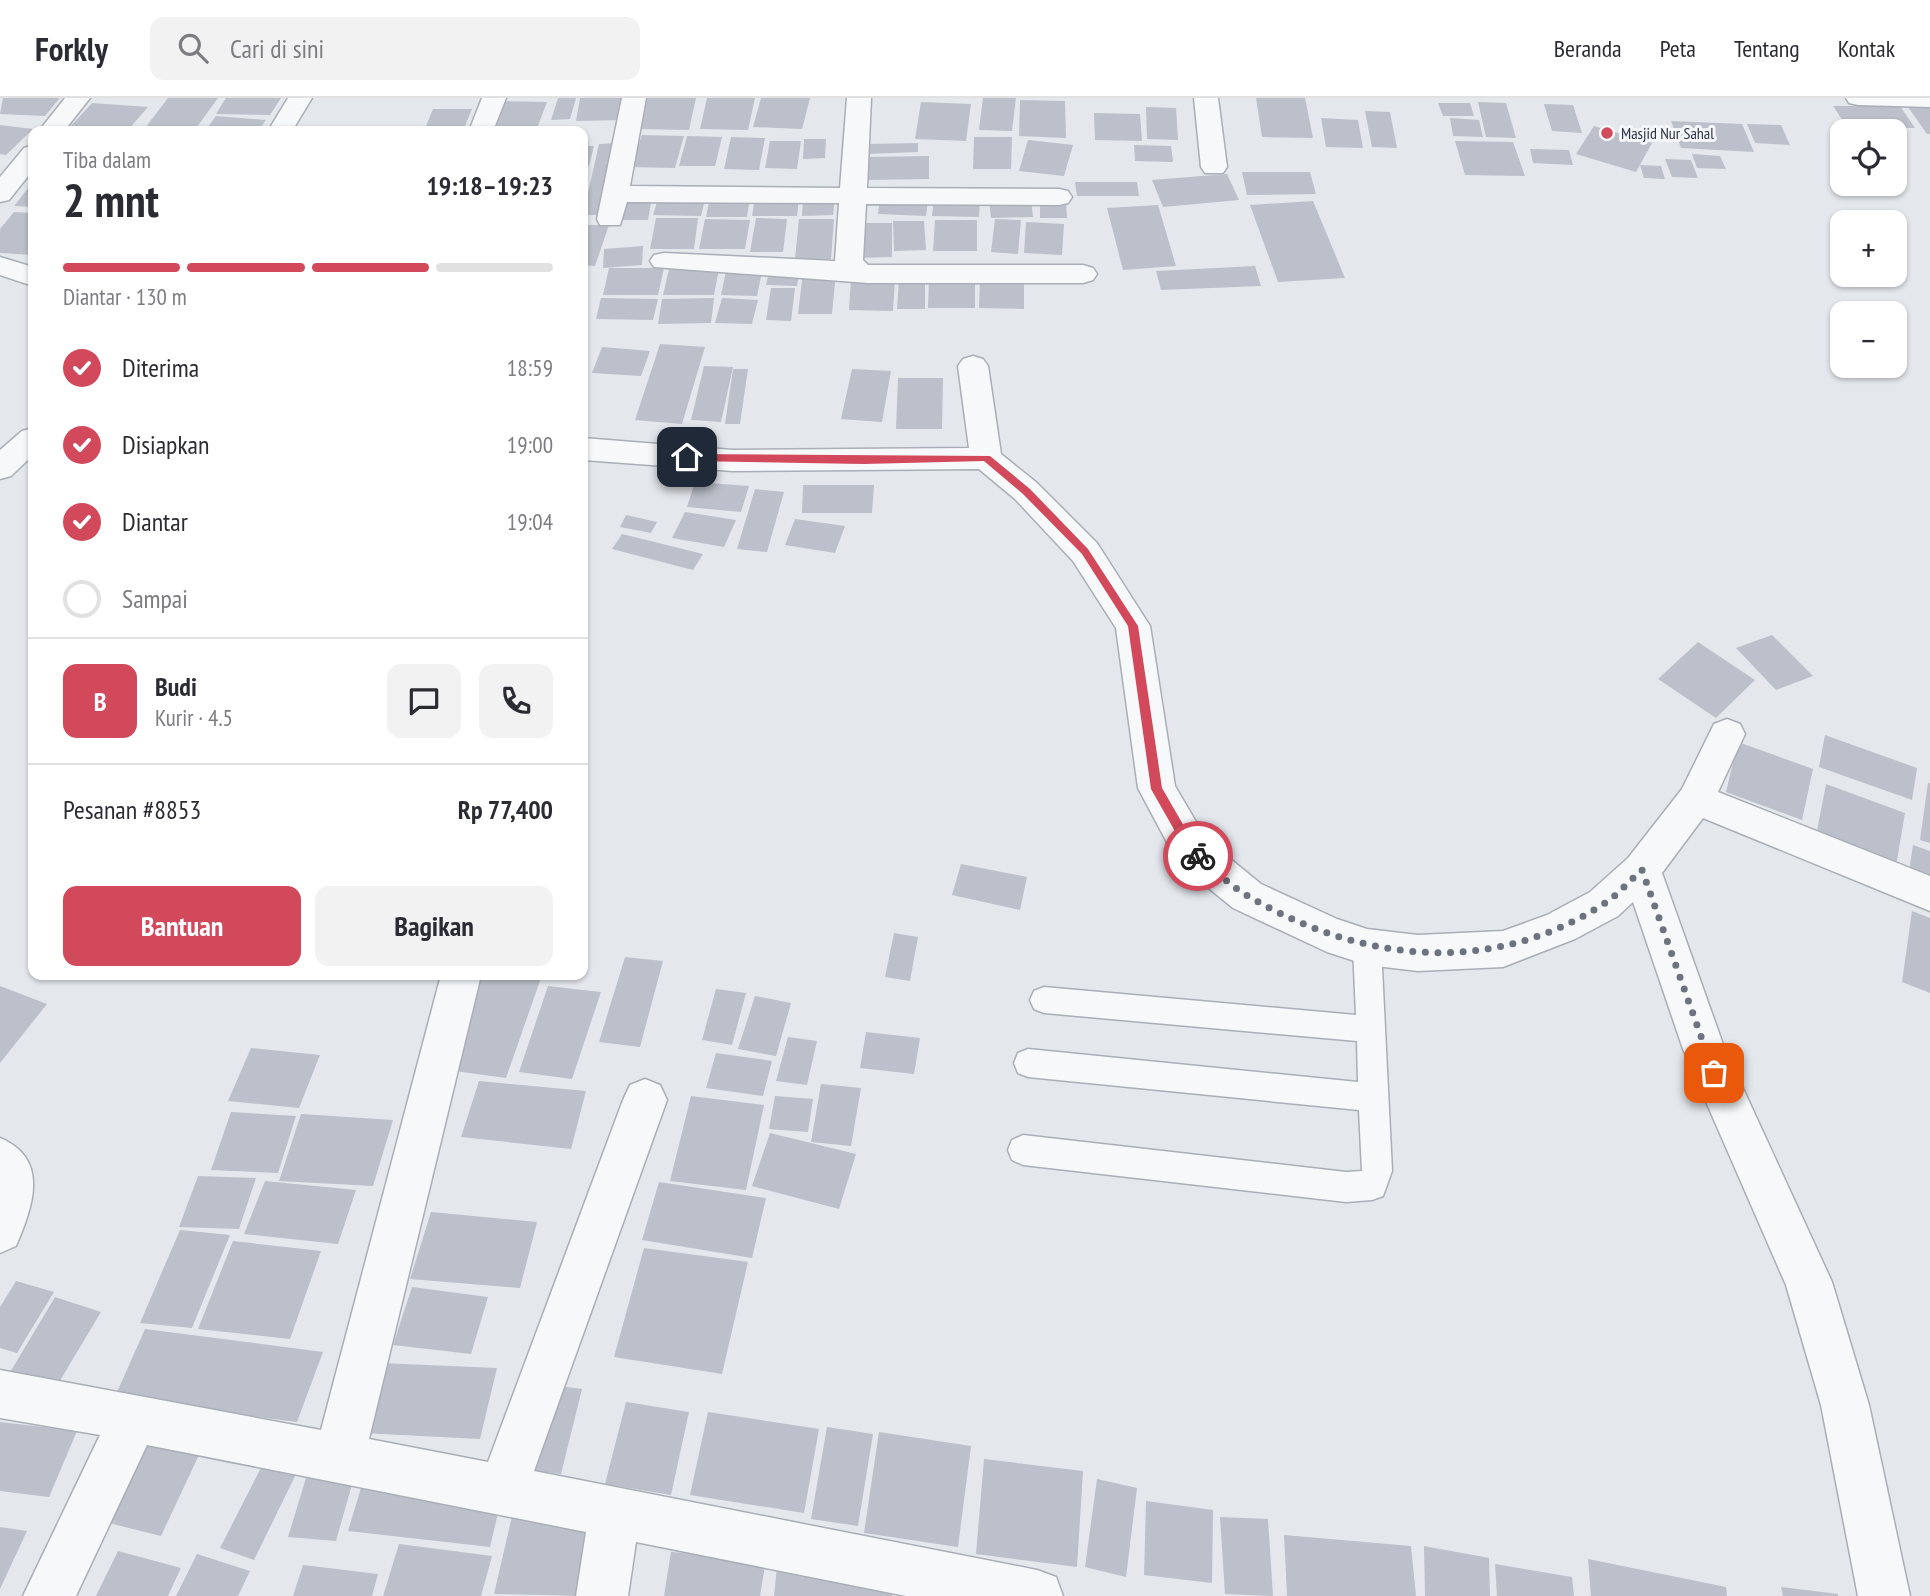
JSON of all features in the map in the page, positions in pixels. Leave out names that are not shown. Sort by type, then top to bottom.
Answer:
[{"type":"street","points":[[55,126],[78,98]]},
{"type":"street","points":[[283,126],[300,98]]},
{"type":"street","points":[[483,126],[494,98]]},
{"type":"street","points":[[634,98],[612,206],[852,196],[1059,197]]},
{"type":"street","points":[[858,271],[849,262],[859,98]]},
{"type":"street","points":[[1206,98],[1214,167]]},
{"type":"street","points":[[1858,98],[1930,100]]},
{"type":"street","points":[[0,194],[28,159]]},
{"type":"street","points":[[664,261],[858,271],[1083,274]]},
{"type":"street","points":[[0,265],[28,275]]},
{"type":"street","points":[[973,366],[986,458]]},
{"type":"street","points":[[0,468],[28,443]]},
{"type":"street","points":[[588,450],[636,457],[864,460],[986,458],[1026,491],[1085,552],[1133,626],[1157,789],[1192,851],[1247,896],[1327,934],[1367,947],[1418,953],[1503,949],[1561,927],[1604,904],[1642,870],[1696,799],[1727,734]]},
{"type":"street","points":[[1696,799],[1930,894]]},
{"type":"street","points":[[1642,870],[1704,1049],[1809,1282],[1845,1405],[1884,1596]]},
{"type":"street","points":[[339,1458],[460,980]]},
{"type":"street","points":[[502,1491],[645,1100]]},
{"type":"street","points":[[0,1160],[11,1171],[0,1230]]},
{"type":"street","points":[[0,1394],[1037,1596]]},
{"type":"street","points":[[49,1596],[134,1418]]},
{"type":"street","points":[[602,1596],[615,1513]]},
{"type":"lane","points":[[1023,1150],[1346,1187],[1371,1185],[1377,1171],[1367,947]]},
{"type":"lane","points":[[1044,1000],[1371,1029]]},
{"type":"lane","points":[[1028,1063],[1374,1097]]},
{"type":"building","points":[[3,98],[60,98],[45,116],[0,114]]},
{"type":"building","points":[[168,98],[218,98],[198,126],[147,126]]},
{"type":"building","points":[[226,98],[281,98],[270,115],[216,114]]},
{"type":"building","points":[[558,98],[576,98],[570,119],[551,120]]},
{"type":"building","points":[[580,98],[627,98],[624,120],[576,121]]},
{"type":"building","points":[[646,98],[696,98],[689,130],[637,129]]},
{"type":"building","points":[[707,98],[755,98],[748,130],[700,129]]},
{"type":"building","points":[[761,98],[810,98],[802,129],[753,127]]},
{"type":"building","points":[[983,98],[1016,98],[1012,131],[979,130]]},
{"type":"building","points":[[1256,98],[1305,98],[1313,138],[1262,137]]},
{"type":"building","points":[[1020,100],[1065,101],[1066,138],[1019,136]]},
{"type":"building","points":[[501,101],[547,102],[538,126],[491,126]]},
{"type":"building","points":[[921,102],[971,104],[966,141],[915,139]]},
{"type":"building","points":[[1478,102],[1506,103],[1516,138],[1486,137]]},
{"type":"building","points":[[92,103],[148,107],[131,126],[71,126]]},
{"type":"building","points":[[1438,103],[1470,103],[1474,116],[1443,116]]},
{"type":"building","points":[[1544,104],[1573,105],[1582,133],[1552,131]]},
{"type":"building","points":[[1833,106],[1900,106],[1915,128],[1907,128],[1907,119],[1842,119]]},
{"type":"building","points":[[1146,107],[1176,108],[1178,140],[1147,139]]},
{"type":"building","points":[[1908,107],[1930,107],[1930,134],[1927,134]]},
{"type":"building","points":[[433,109],[472,109],[465,126],[426,126]]},
{"type":"building","points":[[1365,111],[1390,112],[1397,148],[1372,147]]},
{"type":"building","points":[[1094,113],[1140,114],[1142,141],[1095,140]]},
{"type":"building","points":[[216,116],[266,120],[262,126],[209,126]]},
{"type":"building","points":[[1321,118],[1358,120],[1363,148],[1326,147]]},
{"type":"building","points":[[1450,118],[1479,120],[1483,137],[1453,136]]},
{"type":"building","points":[[1671,121],[1742,124],[1754,152],[1681,148]]},
{"type":"building","points":[[1747,124],[1781,125],[1790,145],[1755,143]]},
{"type":"building","points":[[0,125],[28,128],[28,134],[6,155],[0,154]]},
{"type":"building","points":[[1594,126],[1652,143],[1636,172],[1576,154]]},
{"type":"building","points":[[642,135],[684,136],[675,168],[631,167]]},
{"type":"building","points":[[687,136],[722,137],[715,166],[679,166]]},
{"type":"building","points":[[731,137],[765,138],[759,170],[724,169]]},
{"type":"building","points":[[974,137],[1012,137],[1011,169],[973,169]]},
{"type":"building","points":[[804,139],[826,139],[825,158],[803,159]]},
{"type":"building","points":[[1028,140],[1073,145],[1064,176],[1019,171]]},
{"type":"building","points":[[770,141],[801,141],[797,169],[765,168]]},
{"type":"building","points":[[1455,141],[1513,142],[1525,176],[1465,175]]},
{"type":"building","points":[[620,143],[606,215],[588,215],[588,193],[599,144]]},
{"type":"building","points":[[918,143],[918,152],[867,154],[867,144]]},
{"type":"building","points":[[1134,145],[1171,146],[1173,162],[1135,161]]},
{"type":"building","points":[[588,146],[594,146],[589,166]]},
{"type":"building","points":[[1530,149],[1569,150],[1573,165],[1533,163]]},
{"type":"building","points":[[1692,154],[1720,156],[1726,169],[1697,168]]},
{"type":"building","points":[[929,156],[929,179],[867,180],[867,157]]},
{"type":"building","points":[[1665,159],[1691,160],[1698,178],[1672,177]]},
{"type":"building","points":[[1640,165],[1661,166],[1665,179],[1644,178]]},
{"type":"building","points":[[1242,172],[1310,172],[1316,194],[1247,195]]},
{"type":"building","points":[[1227,174],[1239,200],[1163,207],[1152,180]]},
{"type":"building","points":[[1075,182],[1137,182],[1139,196],[1077,196]]},
{"type":"building","points":[[28,188],[28,207],[14,206]]},
{"type":"building","points":[[622,197],[652,197],[648,220],[617,220]]},
{"type":"building","points":[[710,197],[750,198],[747,217],[706,217]]},
{"type":"building","points":[[755,198],[799,199],[797,216],[752,216]]},
{"type":"building","points":[[880,198],[928,200],[926,216],[878,214]]},
{"type":"building","points":[[658,199],[705,199],[701,216],[653,215]]},
{"type":"building","points":[[803,199],[835,199],[833,215],[802,216]]},
{"type":"building","points":[[934,199],[980,200],[979,217],[932,216]]},
{"type":"building","points":[[1031,199],[1033,217],[991,218],[989,200]]},
{"type":"building","points":[[1313,201],[1345,278],[1278,282],[1250,205]]},
{"type":"building","points":[[1040,202],[1066,202],[1067,218],[1040,218]]},
{"type":"building","points":[[1158,205],[1176,266],[1123,270],[1107,208]]},
{"type":"building","points":[[14,212],[28,213],[28,255],[0,253],[0,229]]},
{"type":"building","points":[[656,218],[698,218],[694,249],[650,249]]},
{"type":"building","points":[[756,218],[787,219],[783,252],[750,252]]},
{"type":"building","points":[[705,219],[750,220],[745,249],[699,249]]},
{"type":"building","points":[[799,219],[834,219],[831,259],[795,259]]},
{"type":"building","points":[[995,219],[1021,220],[1018,254],[991,252]]},
{"type":"building","points":[[935,220],[977,220],[977,251],[933,251]]},
{"type":"building","points":[[893,221],[924,221],[926,250],[894,251]]},
{"type":"building","points":[[1026,222],[1064,224],[1062,255],[1024,253]]},
{"type":"building","points":[[858,223],[892,223],[892,257],[857,258]]},
{"type":"building","points":[[588,225],[609,225],[595,266],[588,265]]},
{"type":"building","points":[[643,246],[642,265],[603,268],[604,249]]},
{"type":"building","points":[[1255,266],[1261,286],[1161,290],[1156,271]]},
{"type":"building","points":[[609,268],[664,268],[658,295],[603,295]]},
{"type":"building","points":[[669,269],[719,269],[714,295],[663,295]]},
{"type":"building","points":[[726,271],[762,272],[757,296],[721,295]]},
{"type":"building","points":[[769,272],[799,273],[797,286],[766,285]]},
{"type":"building","points":[[803,272],[836,272],[832,314],[798,314]]},
{"type":"building","points":[[980,277],[1024,277],[1024,309],[979,308]]},
{"type":"building","points":[[929,278],[975,278],[975,308],[928,308]]},
{"type":"building","points":[[851,279],[895,280],[893,311],[849,310]]},
{"type":"building","points":[[899,279],[925,279],[925,309],[897,309]]},
{"type":"building","points":[[771,288],[795,288],[791,321],[766,320]]},
{"type":"building","points":[[601,298],[658,299],[653,320],[596,319]]},
{"type":"building","points":[[714,298],[711,323],[658,324],[662,299]]},
{"type":"building","points":[[722,298],[758,300],[752,324],[715,323]]},
{"type":"building","points":[[660,344],[705,347],[682,424],[635,420]]},
{"type":"building","points":[[602,347],[650,351],[641,376],[592,373]]},
{"type":"building","points":[[704,366],[733,367],[721,422],[691,420]]},
{"type":"building","points":[[733,369],[748,369],[740,424],[725,424]]},
{"type":"building","points":[[852,369],[891,371],[882,422],[841,419]]},
{"type":"building","points":[[898,378],[943,378],[942,429],[896,429]]},
{"type":"building","points":[[695,482],[749,486],[741,512],[687,507]]},
{"type":"building","points":[[803,485],[874,485],[872,513],[802,513]]},
{"type":"building","points":[[755,489],[784,492],[767,552],[737,549]]},
{"type":"building","points":[[685,512],[736,520],[724,547],[672,538]]},
{"type":"building","points":[[626,515],[657,522],[651,533],[620,527]]},
{"type":"building","points":[[795,519],[845,526],[835,553],[785,545]]},
{"type":"building","points":[[622,534],[703,554],[693,570],[612,549]]},
{"type":"building","points":[[1772,635],[1813,676],[1776,690],[1736,648]]},
{"type":"building","points":[[1698,642],[1755,680],[1716,718],[1658,679]]},
{"type":"building","points":[[1825,735],[1917,768],[1912,800],[1819,767]]},
{"type":"building","points":[[1738,742],[1813,769],[1802,820],[1726,792]]},
{"type":"building","points":[[1930,783],[1930,843],[1920,840]]},
{"type":"building","points":[[1826,784],[1905,813],[1895,872],[1815,841]]},
{"type":"building","points":[[1913,845],[1930,851],[1930,887],[1908,879]]},
{"type":"building","points":[[961,864],[1027,877],[1020,910],[952,895]]},
{"type":"building","points":[[1912,911],[1930,918],[1930,993],[1902,982]]},
{"type":"building","points":[[894,933],[918,937],[910,981],[885,977]]},
{"type":"building","points":[[625,957],[663,961],[640,1047],[599,1042]]},
{"type":"building","points":[[474,980],[540,980],[506,1078],[440,1069]]},
{"type":"building","points":[[0,986],[47,1004],[0,1063]]},
{"type":"building","points":[[548,986],[601,992],[572,1079],[519,1072]]},
{"type":"building","points":[[716,989],[746,993],[732,1045],[702,1040]]},
{"type":"building","points":[[755,996],[791,1003],[776,1056],[738,1049]]},
{"type":"building","points":[[866,1032],[920,1038],[914,1074],[860,1068]]},
{"type":"building","points":[[788,1037],[817,1041],[807,1085],[776,1081]]},
{"type":"building","points":[[251,1048],[320,1055],[299,1108],[228,1101]]},
{"type":"building","points":[[716,1053],[772,1061],[763,1096],[706,1088]]},
{"type":"building","points":[[479,1081],[586,1091],[571,1149],[461,1137]]},
{"type":"building","points":[[821,1084],[861,1088],[851,1146],[811,1142]]},
{"type":"building","points":[[691,1096],[764,1105],[746,1190],[670,1181]]},
{"type":"building","points":[[775,1096],[813,1099],[808,1132],[769,1129]]},
{"type":"building","points":[[231,1112],[296,1116],[278,1173],[211,1170]]},
{"type":"building","points":[[301,1114],[393,1120],[373,1186],[279,1181]]},
{"type":"building","points":[[770,1133],[856,1154],[839,1209],[752,1186]]},
{"type":"building","points":[[198,1176],[256,1178],[239,1229],[179,1227]]},
{"type":"building","points":[[265,1181],[356,1190],[338,1244],[244,1234]]},
{"type":"building","points":[[659,1182],[766,1198],[752,1258],[642,1240]]},
{"type":"building","points":[[431,1212],[537,1222],[520,1288],[410,1279]]},
{"type":"building","points":[[180,1230],[230,1235],[192,1328],[140,1323]]},
{"type":"building","points":[[233,1241],[321,1251],[290,1339],[198,1329]]},
{"type":"building","points":[[644,1248],[748,1262],[722,1374],[614,1357]]},
{"type":"building","points":[[16,1281],[54,1292],[17,1353],[0,1348],[0,1307]]},
{"type":"building","points":[[412,1287],[488,1297],[471,1354],[393,1345]]},
{"type":"building","points":[[55,1297],[101,1312],[55,1389],[9,1374]]},
{"type":"building","points":[[145,1329],[323,1352],[297,1422],[114,1399]]},
{"type":"building","points":[[380,1363],[497,1368],[480,1439],[362,1433]]},
{"type":"building","points":[[543,1384],[582,1389],[561,1474],[520,1469]]},
{"type":"building","points":[[626,1402],[689,1412],[671,1495],[605,1484]]},
{"type":"building","points":[[708,1412],[819,1429],[804,1513],[690,1495]]},
{"type":"building","points":[[0,1422],[77,1431],[49,1497],[0,1491]]},
{"type":"building","points":[[827,1427],[873,1434],[858,1526],[811,1519]]},
{"type":"building","points":[[142,1428],[205,1442],[161,1536],[97,1520]]},
{"type":"building","points":[[879,1432],[971,1446],[958,1547],[864,1533]]},
{"type":"building","points":[[268,1454],[301,1464],[254,1560],[220,1548]]},
{"type":"building","points":[[984,1459],[1083,1471],[1077,1567],[976,1554]]},
{"type":"building","points":[[306,1478],[353,1481],[336,1541],[288,1537]]},
{"type":"building","points":[[364,1478],[503,1492],[490,1547],[348,1531]]},
{"type":"building","points":[[1097,1479],[1137,1488],[1126,1577],[1085,1567]]},
{"type":"building","points":[[1146,1501],[1213,1510],[1212,1583],[1144,1575]]},
{"type":"building","points":[[513,1512],[605,1521],[589,1596],[494,1594]]},
{"type":"building","points":[[1220,1517],[1268,1519],[1273,1596],[1225,1594]]},
{"type":"building","points":[[0,1527],[27,1531],[0,1589]]},
{"type":"building","points":[[1284,1535],[1411,1546],[1416,1596],[1287,1596]]},
{"type":"building","points":[[399,1544],[492,1556],[481,1596],[383,1596]]},
{"type":"building","points":[[1424,1546],[1489,1558],[1490,1596],[1425,1596]]},
{"type":"building","points":[[118,1551],[181,1568],[168,1596],[96,1596]]},
{"type":"building","points":[[671,1552],[766,1560],[760,1596],[664,1596]]},
{"type":"building","points":[[197,1554],[250,1571],[238,1596],[176,1596]]},
{"type":"building","points":[[1588,1559],[1726,1587],[1727,1596],[1591,1596]]},
{"type":"building","points":[[1495,1564],[1572,1577],[1574,1596],[1497,1596]]},
{"type":"building","points":[[303,1565],[378,1574],[372,1596],[293,1596]]},
{"type":"building","points":[[777,1567],[894,1576],[892,1596],[774,1596]]},
{"type":"building","points":[[1781,1587],[1838,1594],[1838,1596],[1783,1596]]},
{"type":"way so far","points":[[1198,856],[1247,896],[1327,934],[1367,947],[1418,953],[1503,949],[1561,927],[1604,904],[1642,870],[1714,1073]]},
{"type":"place","name":"Masjid Nur Sahal","points":[[1607,133]]},
{"type":"route","points":[[687,457],[864,460],[986,458],[1026,491],[1085,552],[1133,626],[1157,789],[1192,851],[1198,856]]}]
